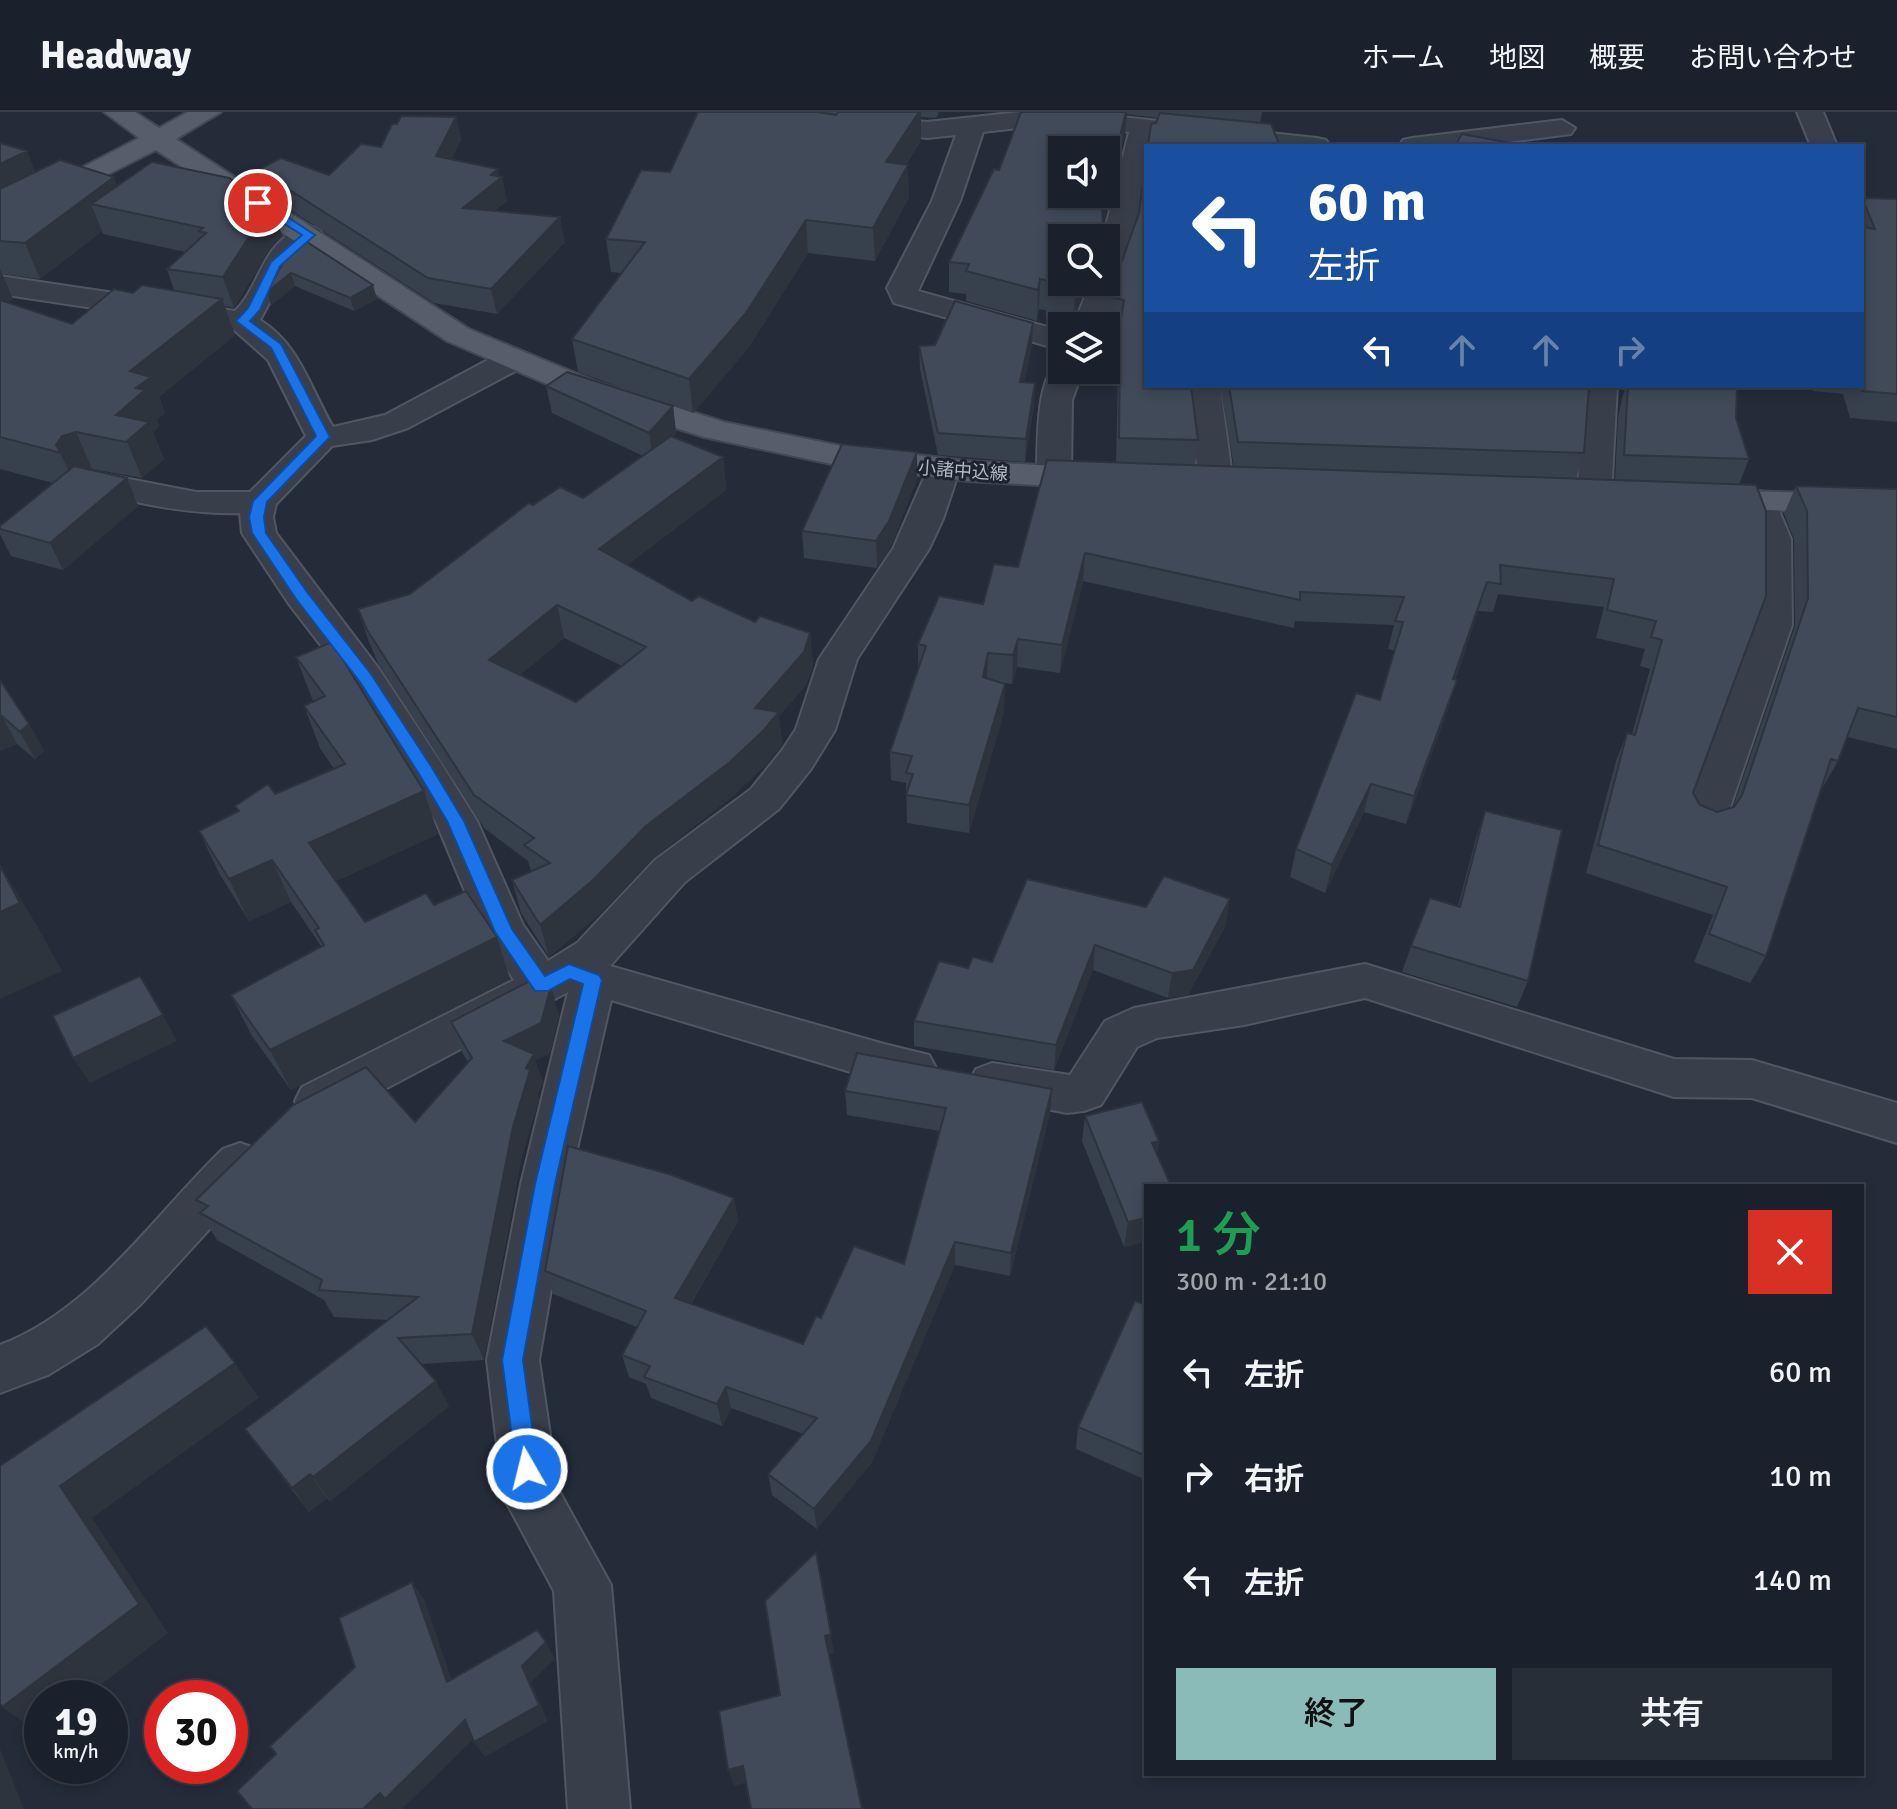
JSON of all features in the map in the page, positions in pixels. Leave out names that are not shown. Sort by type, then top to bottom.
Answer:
[{"type":"main road","name":"小諸中込線","points":[[117,112],[458,335],[510,361],[652,414],[719,434],[860,461],[942,471],[1128,480]]},
{"type":"main road","points":[[0,221],[208,112]]},
{"type":"main road","points":[[1670,499],[1897,505]]},
{"type":"street","points":[[757,112],[927,130],[971,128],[1045,117],[1306,144]]},
{"type":"street","points":[[1810,112],[1823,144]]},
{"type":"street","points":[[1095,312],[1103,295],[1144,126]]},
{"type":"street","points":[[971,128],[946,201],[902,288],[905,297],[1048,337]]},
{"type":"street","points":[[1430,144],[1564,129]]},
{"type":"street","points":[[242,321],[253,310],[275,264],[309,235]]},
{"type":"street","points":[[0,285],[242,321],[261,331],[277,347],[323,437]]},
{"type":"street","points":[[510,361],[395,421],[338,437],[323,437],[260,501],[256,517],[259,533],[302,596],[366,678],[456,821],[504,932],[568,979],[884,1063],[1067,1094],[1084,1092],[1121,1034],[1150,1021],[1244,1007],[1365,981],[1674,1078],[1752,1079],[1897,1123]]},
{"type":"street","points":[[1054,477],[1056,400],[1062,384]]},
{"type":"street","points":[[1204,388],[1217,483]]},
{"type":"street","points":[[1594,497],[1601,388]]},
{"type":"street","points":[[0,1369],[34,1359],[74,1334],[121,1292],[187,1217],[289,1117],[568,979],[670,871],[765,799],[797,759],[815,730],[838,659],[911,549],[926,519],[942,471]]},
{"type":"street","points":[[93,482],[196,504],[230,505],[260,501]]},
{"type":"street","points":[[1704,822],[1759,677],[1774,625],[1774,539],[1760,501]]},
{"type":"street","points":[[568,979],[545,1184],[513,1360],[531,1496],[582,1585],[599,1809]]},
{"type":"building","points":[[698,112],[817,112],[836,115],[838,112],[919,112],[886,162],[908,165],[873,228],[806,220],[746,313],[689,379],[572,339],[645,242],[606,239],[641,170],[670,172]]},
{"type":"building","points":[[1021,112],[1126,112],[1120,136],[1048,136],[1048,208],[1102,208],[1103,224],[1048,224],[1048,281],[1040,279],[1038,290],[966,271],[969,264],[949,262],[994,169],[999,170]]},
{"type":"building","points":[[1160,113],[1271,124],[1279,144],[1148,144],[1151,124],[1156,123]]},
{"type":"building","points":[[401,116],[456,117],[436,156],[498,169],[491,175],[502,177],[463,208],[560,217],[491,289],[428,278],[258,170],[281,158],[329,175],[361,144],[381,147],[392,124],[397,124]]},
{"type":"building","points":[[1462,134],[1516,144],[1456,144]]},
{"type":"building","points":[[0,143],[27,151],[0,164]]},
{"type":"building","points":[[60,160],[114,177],[25,243],[0,241],[0,189]]},
{"type":"building","points":[[152,162],[229,178],[273,206],[260,220],[223,277],[167,269],[206,233],[199,231],[203,228],[91,204]]},
{"type":"building","points":[[1144,176],[1144,388],[1191,388],[1198,440],[1119,438],[1120,326],[1124,300],[1109,297],[1120,296],[1120,266],[1139,213]]},
{"type":"building","points":[[1864,198],[1897,199],[1897,394],[1862,391],[1861,388],[1864,388],[1864,227],[1875,229]]},
{"type":"building","points":[[304,240],[373,285],[350,298],[291,273],[267,292],[286,257]]},
{"type":"building","points":[[142,285],[222,299],[130,371],[151,377],[136,388],[145,390],[116,415],[149,422],[126,442],[76,432],[62,436],[56,445],[61,453],[0,437],[0,300],[72,324],[114,289],[133,293]]},
{"type":"building","points":[[955,301],[1033,323],[1020,382],[1035,383],[1026,439],[938,433],[919,346],[935,345]]},
{"type":"building","points":[[567,372],[673,406],[649,433],[546,386]]},
{"type":"building","points":[[1229,388],[1589,388],[1584,453],[1238,442]]},
{"type":"building","points":[[1628,388],[1737,388],[1736,418],[1749,459],[1624,455]]},
{"type":"building","points":[[671,436],[723,457],[599,549],[692,601],[699,596],[755,622],[760,616],[810,633],[804,652],[755,708],[779,712],[763,731],[730,762],[646,826],[593,880],[540,925],[512,880],[550,863],[524,845],[534,838],[474,795],[367,630],[358,609],[410,594],[529,503],[533,505],[560,487],[583,498]],"holes":[[[557,605],[646,647],[576,702],[489,660]]]},
{"type":"building","points":[[842,444],[917,452],[889,521],[876,541],[802,531]]},
{"type":"building","points":[[1047,460],[1756,485],[1766,511],[1766,596],[1693,793],[1700,805],[1717,812],[1734,807],[1742,795],[1808,598],[1807,511],[1796,486],[1897,489],[1897,717],[1858,708],[1838,761],[1831,759],[1766,956],[1709,934],[1727,887],[1598,845],[1627,733],[1635,735],[1662,640],[1651,637],[1656,621],[1607,610],[1614,579],[1500,565],[1501,584],[1487,582],[1453,679],[1457,680],[1414,796],[1371,784],[1332,865],[1296,849],[1356,693],[1380,700],[1403,622],[1395,621],[1404,597],[1300,592],[1300,600],[1085,553],[1062,645],[1018,639],[1013,655],[988,653],[983,677],[1005,684],[969,805],[906,795],[913,774],[906,773],[912,756],[890,752],[926,646],[918,644],[939,596],[983,604],[994,564],[1018,567]]},
{"type":"building","points":[[74,466],[127,478],[50,543],[0,529],[0,526]]},
{"type":"building","points":[[332,642],[424,791],[309,843],[365,922],[426,893],[434,905],[466,891],[497,937],[270,1050],[231,995],[324,945],[315,930],[319,928],[272,860],[229,879],[199,831],[239,811],[235,806],[268,784],[275,794],[345,764],[304,706],[325,696],[296,657]]},
{"type":"building","points":[[0,680],[29,724],[20,732],[0,717]]},
{"type":"building","points":[[1485,811],[1562,830],[1528,981],[1411,946],[1430,898],[1460,907]]},
{"type":"building","points":[[0,866],[20,903],[0,912]]},
{"type":"building","points":[[1164,876],[1230,899],[1193,970],[1172,973],[1095,945],[1056,1045],[914,1021],[939,961],[968,968],[973,957],[992,962],[1027,879],[1146,907]]},
{"type":"building","points":[[543,974],[551,986],[541,1023],[504,1041],[534,1054],[526,1068],[530,1070],[513,1127],[472,1334],[398,1338],[436,1381],[313,1477],[310,1474],[292,1488],[245,1429],[418,1297],[319,1290],[322,1280],[200,1213],[208,1206],[196,1200],[293,1105],[366,1067],[415,1122],[472,1058],[451,1022]]},
{"type":"building","points":[[140,976],[163,1015],[73,1058],[53,1016]]},
{"type":"building","points":[[857,1053],[1052,1089],[1011,1253],[955,1242],[871,1441],[814,1509],[768,1474],[817,1418],[726,1387],[717,1404],[644,1377],[650,1366],[622,1355],[646,1311],[545,1271],[568,1146],[669,1174],[734,1198],[675,1298],[803,1344],[816,1316],[821,1318],[854,1246],[904,1264],[946,1108],[845,1091]]},
{"type":"building","points":[[1142,1102],[1159,1141],[1152,1143],[1170,1184],[1144,1184],[1144,1218],[1128,1222],[1085,1116]]},
{"type":"building","points":[[1135,1301],[1144,1304],[1144,1455],[1078,1427]]},
{"type":"building","points":[[206,1326],[235,1363],[60,1486],[139,1604],[38,1680],[24,1680],[24,1690],[2,1707],[0,1466]]},
{"type":"building","points":[[816,1552],[831,1634],[825,1636],[862,1809],[751,1809],[743,1766],[728,1770],[719,1711],[780,1695],[765,1601]]},
{"type":"building","points":[[412,1582],[447,1682],[537,1630],[546,1642],[522,1666],[539,1705],[474,1742],[465,1720],[385,1799],[380,1793],[363,1809],[252,1809],[237,1791],[248,1784],[276,1754],[270,1746],[355,1667],[339,1618]]},
{"type":"route","points":[[258,203],[309,235],[275,264],[253,310],[242,321],[261,331],[277,347],[297,380],[323,437],[260,501],[256,517],[259,533],[302,596],[366,678],[425,770],[456,821],[504,932],[542,986],[569,971],[593,980],[545,1184],[513,1360],[527,1469]]}]
